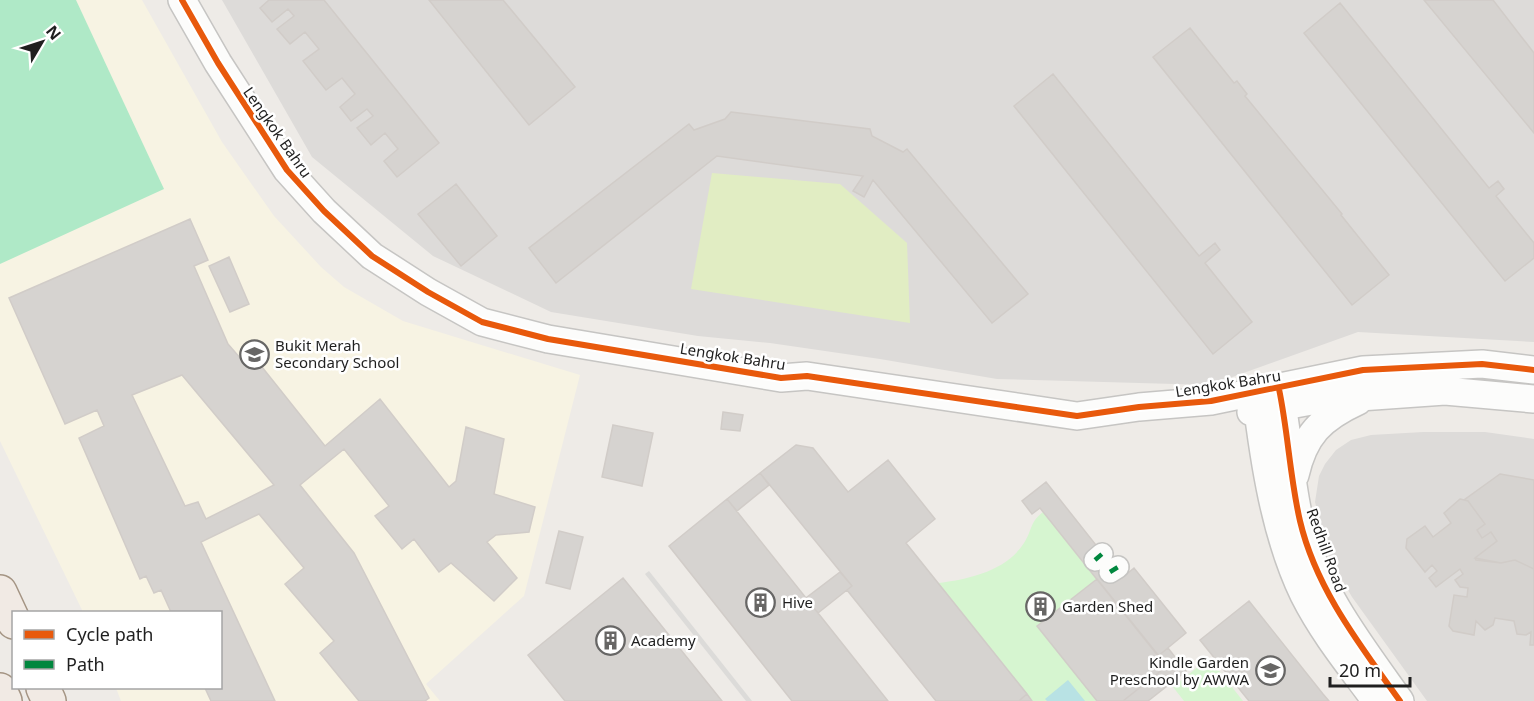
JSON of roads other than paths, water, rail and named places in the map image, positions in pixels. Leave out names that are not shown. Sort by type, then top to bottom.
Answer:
[{"type":"main road","points":[[0,592],[12,618]]},
{"type":"main road","points":[[0,690],[5,701]]},
{"type":"street","name":"Lengkok Bahru","points":[[182,0],[218,63],[287,171],[324,211],[372,256],[428,292],[482,322],[548,339],[781,378],[804,394],[1075,429],[1269,400],[1317,400],[1445,391],[1534,399]]},
{"type":"street","name":"Lengkok Bahru","points":[[1269,400],[1363,370],[1482,364],[1534,370]]},
{"type":"street","name":"Redhill Road","points":[[1294,482],[1301,452],[1312,434],[1332,413],[1366,396]]},
{"type":"street","name":"Redhill Road","points":[[1269,400],[1294,482],[1300,522],[1326,590],[1346,625],[1400,701]]},
{"type":"street","points":[[1269,400],[1286,548],[1304,593],[1329,637],[1376,701]]},
{"type":"water","points":[[1068,680],[1085,701],[1047,701],[1045,699]]},
{"type":"place","name":"Bukit Merah Secondary School","points":[[254,354]]},
{"type":"place","name":"Hive","points":[[761,602]]},
{"type":"place","name":"Garden Shed","points":[[1041,606]]},
{"type":"place","name":"Academy","points":[[610,640]]},
{"type":"place","name":"Kindle Garden Preschool by AWWA","points":[[1270,671]]}]
